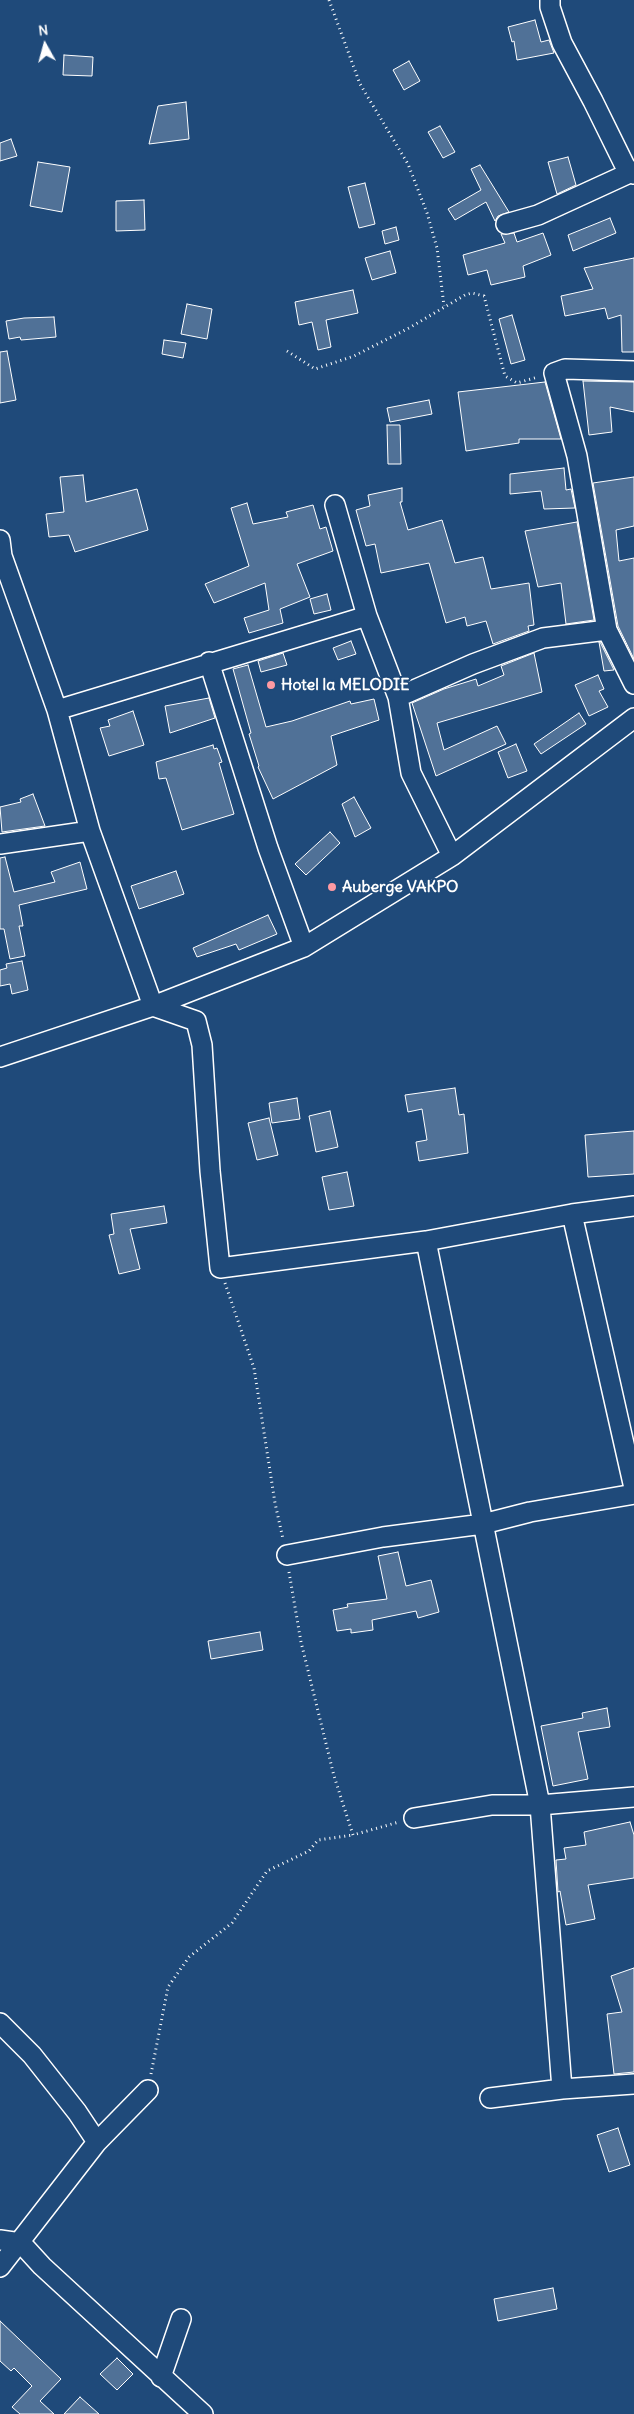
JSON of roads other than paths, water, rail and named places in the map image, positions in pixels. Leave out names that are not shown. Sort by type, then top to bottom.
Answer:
[{"type":"street","points":[[506,224],[538,215],[632,173],[562,43],[550,0]]},
{"type":"street","points":[[634,372],[565,369],[554,373],[577,456],[607,630],[634,684]]},
{"type":"street","points":[[335,505],[367,616],[398,697],[411,773],[452,856]]},
{"type":"street","points":[[0,540],[2,556],[57,710],[90,831],[153,1006]]},
{"type":"street","points":[[57,710],[209,662],[367,616]]},
{"type":"street","points":[[398,697],[472,664],[543,638],[607,630]]},
{"type":"street","points":[[209,662],[268,848],[304,947]]},
{"type":"street","points":[[0,1057],[153,1006],[304,947],[452,856],[634,718]]},
{"type":"street","points":[[0,844],[90,831]]},
{"type":"street","points":[[153,1006],[196,1021],[202,1045],[210,1171],[220,1268],[426,1242],[572,1214],[634,1206]]},
{"type":"street","points":[[572,1214],[634,1488]]},
{"type":"street","points":[[426,1242],[540,1806],[562,2089]]},
{"type":"street","points":[[287,1555],[383,1537],[483,1524],[530,1512],[634,1494]]},
{"type":"street","points":[[414,1818],[492,1805],[540,1806],[634,1797]]},
{"type":"street","points":[[0,2023],[32,2056],[77,2112],[97,2142]]},
{"type":"street","points":[[490,2098],[562,2089],[634,2084]]},
{"type":"street","points":[[0,2267],[21,2243],[97,2142],[148,2090]]},
{"type":"street","points":[[0,2240],[21,2243],[42,2266],[203,2414]]},
{"type":"street","points":[[161,2377],[181,2319]]},
{"type":"place","name":"Hotel la MELODIE","points":[[271,685]]},
{"type":"place","name":"Auberge VAKPO","points":[[332,887]]}]
